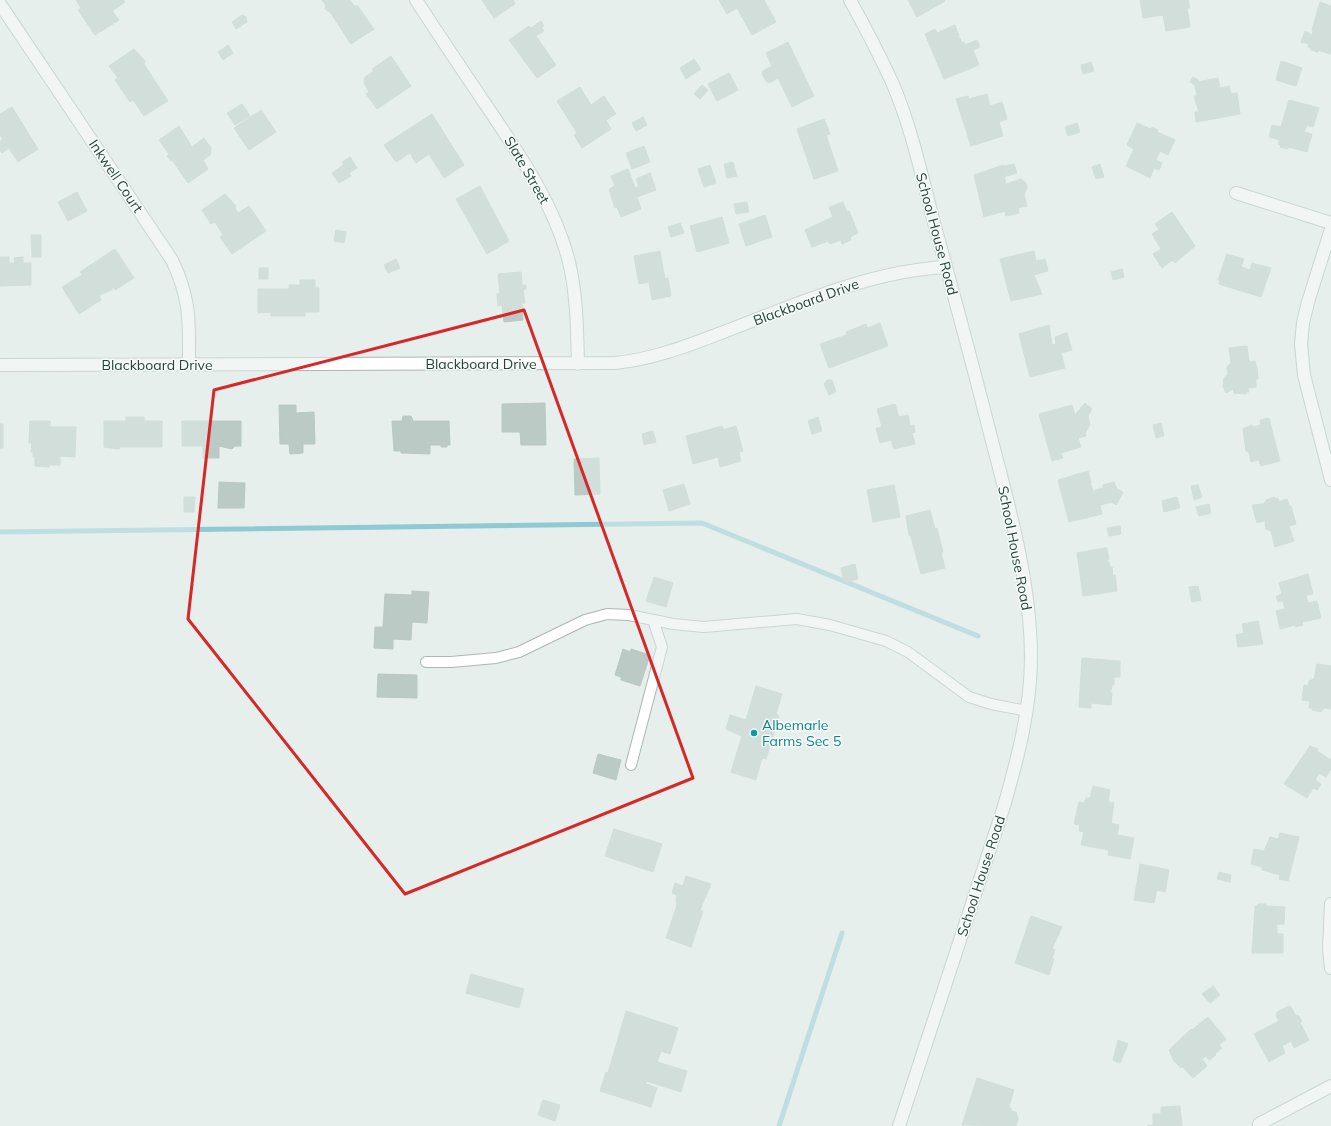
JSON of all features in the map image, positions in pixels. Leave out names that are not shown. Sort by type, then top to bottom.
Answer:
[{"type":"street","name":"Slate Street","points":[[416,0],[523,160],[546,201],[560,233],[568,259],[577,312],[578,364]]},
{"type":"street","name":"School House Road","points":[[850,0],[868,33],[895,91],[910,133],[999,469],[1024,579],[1030,623],[1031,656],[1027,711],[1004,806],[899,1126]]},
{"type":"street","name":"Inkwell Court","points":[[0,4],[172,260],[181,278],[189,310],[189,364]]},
{"type":"street","points":[[1236,193],[1331,223]]},
{"type":"street","points":[[1331,229],[1308,302],[1303,323],[1301,344],[1304,375],[1331,480]]},
{"type":"street","name":"Blackboard Drive","points":[[0,365],[615,363],[658,356],[856,283],[899,272],[946,267]]},
{"type":"street","points":[[1331,904],[1329,949],[1331,968]]},
{"type":"street","points":[[1259,1124],[1331,1086]]},
{"type":"lane","points":[[426,662],[451,662],[496,658],[520,652],[585,620],[607,614],[629,615],[704,627],[797,619],[856,631],[886,641],[908,652],[969,696],[991,704],[1027,711]]},
{"type":"lane","points":[[631,765],[662,647],[653,620]]},
{"type":"highlighted area","points":[[524,310],[693,778],[405,894],[188,619],[214,390]]},
{"type":"building","points":[[76,0],[123,0],[125,2],[112,11],[119,20],[95,35],[78,10],[81,8]]},
{"type":"building","points":[[322,0],[350,0],[355,7],[357,5],[374,29],[351,44],[330,12],[325,9],[326,6]]},
{"type":"building","points":[[482,0],[513,0],[515,4],[494,18]]},
{"type":"building","points":[[719,0],[764,0],[776,22],[752,35],[737,8],[727,14]]},
{"type":"building","points":[[908,0],[944,0],[945,1],[917,17]]},
{"type":"building","points":[[1140,0],[1188,0],[1190,8],[1187,8],[1190,27],[1166,31],[1163,15],[1143,18]]},
{"type":"building","points":[[1320,2],[1331,6],[1331,54],[1318,50],[1318,52],[1311,50],[1311,48],[1308,47],[1309,44],[1301,42],[1305,31],[1312,35]]},
{"type":"building","points":[[242,15],[246,17],[247,22],[236,29],[232,22]]},
{"type":"building","points":[[541,21],[544,26],[541,27],[544,31],[536,36],[556,65],[537,78],[509,40],[529,26],[531,28]]},
{"type":"building","points":[[955,25],[959,36],[957,37],[960,38],[962,43],[964,42],[965,45],[977,40],[980,47],[973,50],[979,65],[944,79],[925,34],[935,29],[937,33]]},
{"type":"building","points":[[788,42],[814,96],[792,107],[778,78],[769,83],[762,74],[763,71],[772,66],[766,53]]},
{"type":"building","points":[[228,45],[233,53],[223,60],[218,52]]},
{"type":"building","points":[[134,49],[145,61],[144,64],[168,101],[144,116],[133,100],[130,102],[115,80],[118,78],[109,66]]},
{"type":"building","points":[[391,56],[411,86],[377,109],[366,94],[369,92],[364,83],[365,77],[374,71],[372,69]]},
{"type":"building","points":[[694,59],[701,69],[686,79],[680,68]]},
{"type":"building","points":[[1281,61],[1302,68],[1296,86],[1276,80]]},
{"type":"building","points":[[1091,62],[1094,71],[1083,74],[1081,65]]},
{"type":"building","points":[[729,73],[738,90],[717,101],[708,84]]},
{"type":"building","points":[[1193,77],[1198,80],[1198,82],[1218,78],[1220,88],[1229,86],[1231,94],[1237,93],[1240,114],[1196,122],[1195,112],[1199,112],[1194,96],[1197,96],[1195,85],[1190,82]]},
{"type":"building","points":[[702,85],[708,90],[700,99],[694,94]]},
{"type":"building","points":[[580,87],[591,105],[604,96],[616,114],[606,120],[611,129],[582,148],[574,135],[577,133],[557,101]]},
{"type":"building","points":[[987,94],[990,106],[1002,102],[1007,119],[999,122],[1003,136],[971,146],[956,99],[968,96],[969,99]]},
{"type":"building","points":[[1289,100],[1319,108],[1313,127],[1307,125],[1304,132],[1312,134],[1307,152],[1288,147],[1288,149],[1280,147],[1281,145],[1278,144],[1280,140],[1269,137],[1272,125],[1281,127]]},
{"type":"building","points":[[242,104],[250,116],[235,125],[227,113]]},
{"type":"building","points":[[12,107],[38,149],[18,162],[9,148],[2,153],[0,150],[0,141],[3,139],[0,135],[0,114]]},
{"type":"building","points":[[261,110],[276,132],[249,150],[234,128]]},
{"type":"building","points":[[432,114],[464,165],[444,178],[429,154],[416,163],[410,153],[396,162],[384,145]]},
{"type":"building","points":[[643,117],[647,125],[636,131],[632,123]]},
{"type":"building","points":[[824,119],[830,134],[826,135],[838,171],[814,179],[797,129]]},
{"type":"building","points":[[1077,123],[1080,132],[1068,136],[1065,127]]},
{"type":"building","points":[[1137,123],[1151,129],[1152,127],[1158,130],[1157,132],[1175,140],[1168,155],[1160,151],[1156,160],[1162,163],[1159,170],[1154,168],[1150,178],[1126,166],[1134,149],[1127,145]]},
{"type":"building","points":[[179,126],[192,147],[204,138],[211,148],[210,155],[203,160],[208,169],[188,183],[172,160],[171,161],[167,156],[169,154],[159,140]]},
{"type":"building","points":[[644,146],[650,162],[632,169],[626,153]]},
{"type":"building","points":[[350,157],[357,168],[349,173],[342,162]]},
{"type":"building","points":[[733,162],[737,176],[727,178],[724,164]]},
{"type":"building","points":[[1014,164],[1017,173],[1007,176],[1004,166]]},
{"type":"building","points":[[1100,164],[1104,177],[1096,179],[1092,167]]},
{"type":"building","points":[[343,165],[351,176],[339,183],[332,173]]},
{"type":"building","points":[[710,165],[716,183],[704,187],[698,169]]},
{"type":"building","points":[[1003,165],[1006,184],[1021,179],[1026,183],[1027,188],[1024,195],[1027,206],[1018,208],[1019,213],[1006,216],[1005,211],[984,217],[974,175]]},
{"type":"building","points":[[628,169],[635,188],[639,186],[636,179],[650,173],[656,190],[637,197],[641,209],[621,217],[617,207],[615,208],[609,189],[615,186],[611,176]]},
{"type":"building","points":[[480,186],[509,241],[487,254],[456,199]]},
{"type":"building","points":[[77,192],[87,211],[68,221],[58,202]]},
{"type":"building","points":[[225,194],[236,206],[235,208],[238,213],[249,206],[266,231],[232,254],[220,237],[223,235],[215,222],[211,224],[202,210]]},
{"type":"building","points":[[747,202],[749,212],[736,214],[734,204]]},
{"type":"building","points":[[843,202],[847,212],[849,211],[858,233],[850,237],[851,240],[842,244],[841,240],[830,244],[828,241],[812,247],[805,230],[833,217],[829,207]]},
{"type":"building","points":[[1172,212],[1195,246],[1175,263],[1174,261],[1171,261],[1162,268],[1153,254],[1161,249],[1152,234],[1159,229],[1155,224]]},
{"type":"building","points":[[765,215],[772,237],[746,246],[739,224]]},
{"type":"building","points":[[722,217],[729,243],[697,252],[690,226]]},
{"type":"building","points":[[680,223],[684,233],[671,237],[668,227]]},
{"type":"building","points":[[336,230],[346,232],[344,243],[334,241]]},
{"type":"building","points":[[31,235],[41,235],[41,257],[32,257]]},
{"type":"building","points":[[115,249],[134,278],[115,290],[113,286],[112,290],[99,295],[101,300],[79,314],[62,287],[82,275],[80,272]]},
{"type":"building","points":[[660,251],[665,279],[668,278],[671,296],[652,300],[649,282],[639,284],[634,256]]},
{"type":"building","points":[[1034,251],[1036,261],[1045,259],[1048,271],[1034,275],[1042,294],[1011,301],[1000,259]]},
{"type":"building","points":[[1227,254],[1244,259],[1241,267],[1250,270],[1252,263],[1271,268],[1261,297],[1219,284],[1220,281],[1218,280]]},
{"type":"building","points":[[0,257],[9,257],[9,263],[15,263],[14,258],[23,257],[23,263],[31,263],[31,285],[0,286]]},
{"type":"building","points":[[396,259],[400,268],[388,273],[384,265]]},
{"type":"building","points":[[259,268],[268,268],[268,279],[259,279]]},
{"type":"building","points":[[1122,269],[1124,277],[1113,280],[1111,272]]},
{"type":"building","points":[[521,272],[522,285],[526,285],[526,289],[523,290],[525,303],[522,303],[523,320],[504,322],[502,305],[498,306],[497,294],[500,293],[498,274]]},
{"type":"building","points":[[300,280],[315,280],[315,288],[319,288],[319,312],[305,312],[305,316],[271,316],[271,312],[258,313],[258,289],[289,289],[289,285],[300,285]]},
{"type":"building","points":[[880,323],[888,346],[829,368],[820,344],[847,335],[846,332],[866,324],[867,328]]},
{"type":"building","points":[[1049,325],[1052,345],[1056,344],[1055,337],[1067,333],[1072,350],[1061,353],[1065,368],[1030,377],[1019,334]]},
{"type":"building","points":[[1247,346],[1249,362],[1255,361],[1257,368],[1258,379],[1256,379],[1256,387],[1248,388],[1249,392],[1246,392],[1246,394],[1234,393],[1233,389],[1226,393],[1223,386],[1224,378],[1228,374],[1227,367],[1231,363],[1229,348]]},
{"type":"building","points":[[827,380],[832,380],[836,392],[829,395],[824,384]]},
{"type":"building","points":[[545,403],[546,445],[521,445],[520,432],[502,432],[502,404]]},
{"type":"building","points":[[1085,403],[1092,409],[1088,416],[1090,425],[1085,433],[1086,436],[1078,438],[1081,447],[1061,453],[1063,458],[1052,461],[1039,414],[1072,405],[1075,415]]},
{"type":"building","points":[[895,404],[899,417],[908,415],[910,426],[914,425],[915,432],[912,433],[915,444],[894,449],[891,440],[880,443],[876,428],[882,427],[877,409]]},
{"type":"building","points":[[279,405],[296,405],[296,413],[314,412],[315,444],[303,444],[303,453],[290,454],[289,444],[280,444]]},
{"type":"building","points":[[403,416],[411,416],[413,421],[449,421],[450,445],[447,445],[447,447],[441,447],[441,445],[430,445],[430,454],[401,453],[401,451],[394,451],[392,421],[402,421]]},
{"type":"building","points":[[126,417],[144,417],[144,421],[162,421],[162,447],[120,447],[119,449],[104,447],[104,421],[126,421]]},
{"type":"building","points":[[818,417],[822,431],[812,434],[808,421]]},
{"type":"building","points":[[1269,418],[1280,461],[1261,466],[1259,460],[1251,462],[1249,452],[1246,451],[1243,429],[1252,425],[1253,427],[1261,425],[1260,420]]},
{"type":"building","points":[[30,421],[50,421],[50,427],[76,427],[75,457],[60,456],[60,465],[49,465],[49,467],[35,466],[35,457],[33,457],[33,452],[31,452],[32,443],[29,443]]},
{"type":"building","points":[[182,421],[241,421],[241,446],[235,446],[232,449],[219,446],[219,458],[203,458],[203,446],[182,446]]},
{"type":"building","points":[[1161,423],[1164,436],[1156,438],[1153,425]]},
{"type":"building","points":[[0,424],[3,424],[3,448],[0,448]]},
{"type":"building","points":[[722,426],[723,430],[736,426],[743,451],[739,452],[741,461],[720,467],[718,457],[693,464],[686,436]]},
{"type":"building","points":[[653,431],[656,442],[644,445],[642,434]]},
{"type":"building","points":[[599,458],[600,494],[575,495],[574,459]]},
{"type":"building","points":[[1088,471],[1091,483],[1089,485],[1091,485],[1093,491],[1103,488],[1103,485],[1114,482],[1117,489],[1123,492],[1116,505],[1112,502],[1100,505],[1102,514],[1069,522],[1058,480]]},
{"type":"building","points":[[219,482],[245,483],[244,508],[218,508]]},
{"type":"building","points":[[684,484],[690,504],[669,511],[663,490]]},
{"type":"building","points":[[894,485],[900,517],[873,522],[867,490]]},
{"type":"building","points":[[1198,485],[1202,497],[1194,500],[1191,486]]},
{"type":"building","points":[[184,497],[195,497],[194,512],[184,512]]},
{"type":"building","points":[[1177,497],[1180,508],[1164,512],[1162,501]]},
{"type":"building","points":[[1274,497],[1275,499],[1278,498],[1279,502],[1287,499],[1289,506],[1291,506],[1296,524],[1289,526],[1294,541],[1275,547],[1271,531],[1266,529],[1266,520],[1257,523],[1252,505],[1264,504],[1266,500]]},
{"type":"building","points":[[1209,504],[1211,513],[1199,516],[1196,507]]},
{"type":"building","points":[[930,510],[935,529],[937,528],[945,568],[921,574],[911,537],[909,535],[906,516]]},
{"type":"building","points":[[1120,526],[1121,534],[1109,536],[1107,528]]},
{"type":"building","points":[[1107,548],[1109,559],[1107,562],[1109,562],[1110,567],[1112,567],[1113,576],[1115,575],[1117,591],[1083,596],[1077,553]]},
{"type":"building","points":[[855,564],[858,579],[844,582],[841,568]]},
{"type":"building","points":[[1308,574],[1313,594],[1306,595],[1308,603],[1317,601],[1321,618],[1302,622],[1303,625],[1295,627],[1295,625],[1280,629],[1276,611],[1285,609],[1283,601],[1278,602],[1276,596],[1282,594],[1279,583]]},
{"type":"building","points":[[654,577],[673,583],[666,607],[646,601]]},
{"type":"building","points":[[1198,586],[1201,600],[1192,602],[1189,587]]},
{"type":"building","points":[[412,591],[429,592],[427,623],[412,622],[411,640],[393,639],[393,649],[374,648],[375,627],[383,627],[385,594],[412,595]]},
{"type":"building","points":[[1258,621],[1263,644],[1238,647],[1236,635],[1244,633],[1242,624]]},
{"type":"building","points":[[623,649],[630,652],[631,649],[650,655],[640,686],[621,680],[621,677],[615,675]]},
{"type":"building","points":[[1082,658],[1120,661],[1120,677],[1114,677],[1114,685],[1112,685],[1110,691],[1112,693],[1111,705],[1091,703],[1091,708],[1079,707]]},
{"type":"building","points":[[1317,664],[1331,666],[1331,709],[1324,708],[1321,712],[1309,708],[1310,701],[1302,700],[1304,685],[1308,686],[1309,681],[1314,679]]},
{"type":"building","points":[[378,674],[417,675],[417,698],[377,697]]},
{"type":"building","name":"Albemarle Farms Sec 5","points":[[756,686],[782,694],[776,714],[779,716],[766,759],[762,758],[756,780],[731,772],[742,736],[726,729],[730,715],[746,720]]},
{"type":"building","points":[[1310,746],[1318,749],[1317,751],[1331,760],[1331,769],[1326,777],[1319,773],[1315,780],[1321,784],[1317,790],[1313,788],[1307,798],[1284,784]]},
{"type":"building","points":[[598,754],[621,760],[616,780],[593,773]]},
{"type":"building","points":[[1093,786],[1110,790],[1108,802],[1114,803],[1111,823],[1119,825],[1117,835],[1134,838],[1130,859],[1108,855],[1109,850],[1081,845],[1084,832],[1079,831],[1080,825],[1074,824],[1079,802],[1084,803],[1086,798],[1090,798]]},
{"type":"building","points":[[614,829],[662,844],[653,872],[605,856]]},
{"type":"building","points":[[1280,833],[1299,837],[1288,881],[1279,879],[1280,875],[1262,870],[1262,867],[1251,864],[1254,849],[1264,851],[1270,837],[1278,839]]},
{"type":"building","points":[[1140,864],[1169,870],[1165,892],[1157,890],[1154,903],[1134,900]]},
{"type":"building","points":[[1219,872],[1231,875],[1230,882],[1217,879]]},
{"type":"building","points":[[686,876],[711,884],[700,910],[703,911],[691,947],[666,938],[677,905],[677,895],[672,893],[675,883],[683,886]]},
{"type":"building","points":[[1258,904],[1285,907],[1284,924],[1277,924],[1277,934],[1283,934],[1283,953],[1252,953],[1255,906],[1258,906]]},
{"type":"building","points":[[1031,916],[1062,927],[1052,949],[1055,950],[1052,958],[1054,959],[1049,975],[1015,963]]},
{"type":"building","points":[[471,974],[524,989],[519,1008],[466,993]]},
{"type":"building","points":[[1213,986],[1220,995],[1210,1003],[1202,994]]},
{"type":"building","points":[[1289,1006],[1296,1016],[1298,1015],[1302,1021],[1300,1023],[1309,1040],[1294,1048],[1291,1041],[1282,1046],[1285,1053],[1269,1062],[1254,1034],[1279,1021],[1276,1016],[1277,1012]]},
{"type":"building","points":[[626,1011],[678,1028],[670,1054],[661,1051],[657,1062],[687,1071],[681,1092],[646,1081],[646,1084],[657,1088],[651,1107],[600,1091],[606,1072],[608,1073]]},
{"type":"building","points":[[1208,1017],[1226,1039],[1219,1045],[1222,1048],[1215,1054],[1216,1055],[1209,1060],[1206,1056],[1202,1059],[1207,1066],[1193,1078],[1182,1066],[1181,1068],[1174,1061],[1169,1050],[1191,1029],[1192,1030]]},
{"type":"building","points":[[1118,1040],[1128,1044],[1120,1063],[1113,1060]]},
{"type":"building","points":[[977,1078],[1014,1090],[1009,1106],[1012,1111],[1016,1112],[1018,1119],[1016,1126],[962,1125]]},
{"type":"building","points":[[543,1100],[560,1105],[555,1121],[538,1115]]},
{"type":"building","points":[[1180,1106],[1182,1126],[1147,1126],[1153,1125],[1153,1114],[1161,1114],[1161,1107]]},
{"type":"waterway","points":[[0,532],[702,523],[978,636]]},
{"type":"waterway","points":[[779,1126],[842,933]]},
{"type":"place","name":"Albemarle Farms Sec 5","points":[[754,733]]}]
